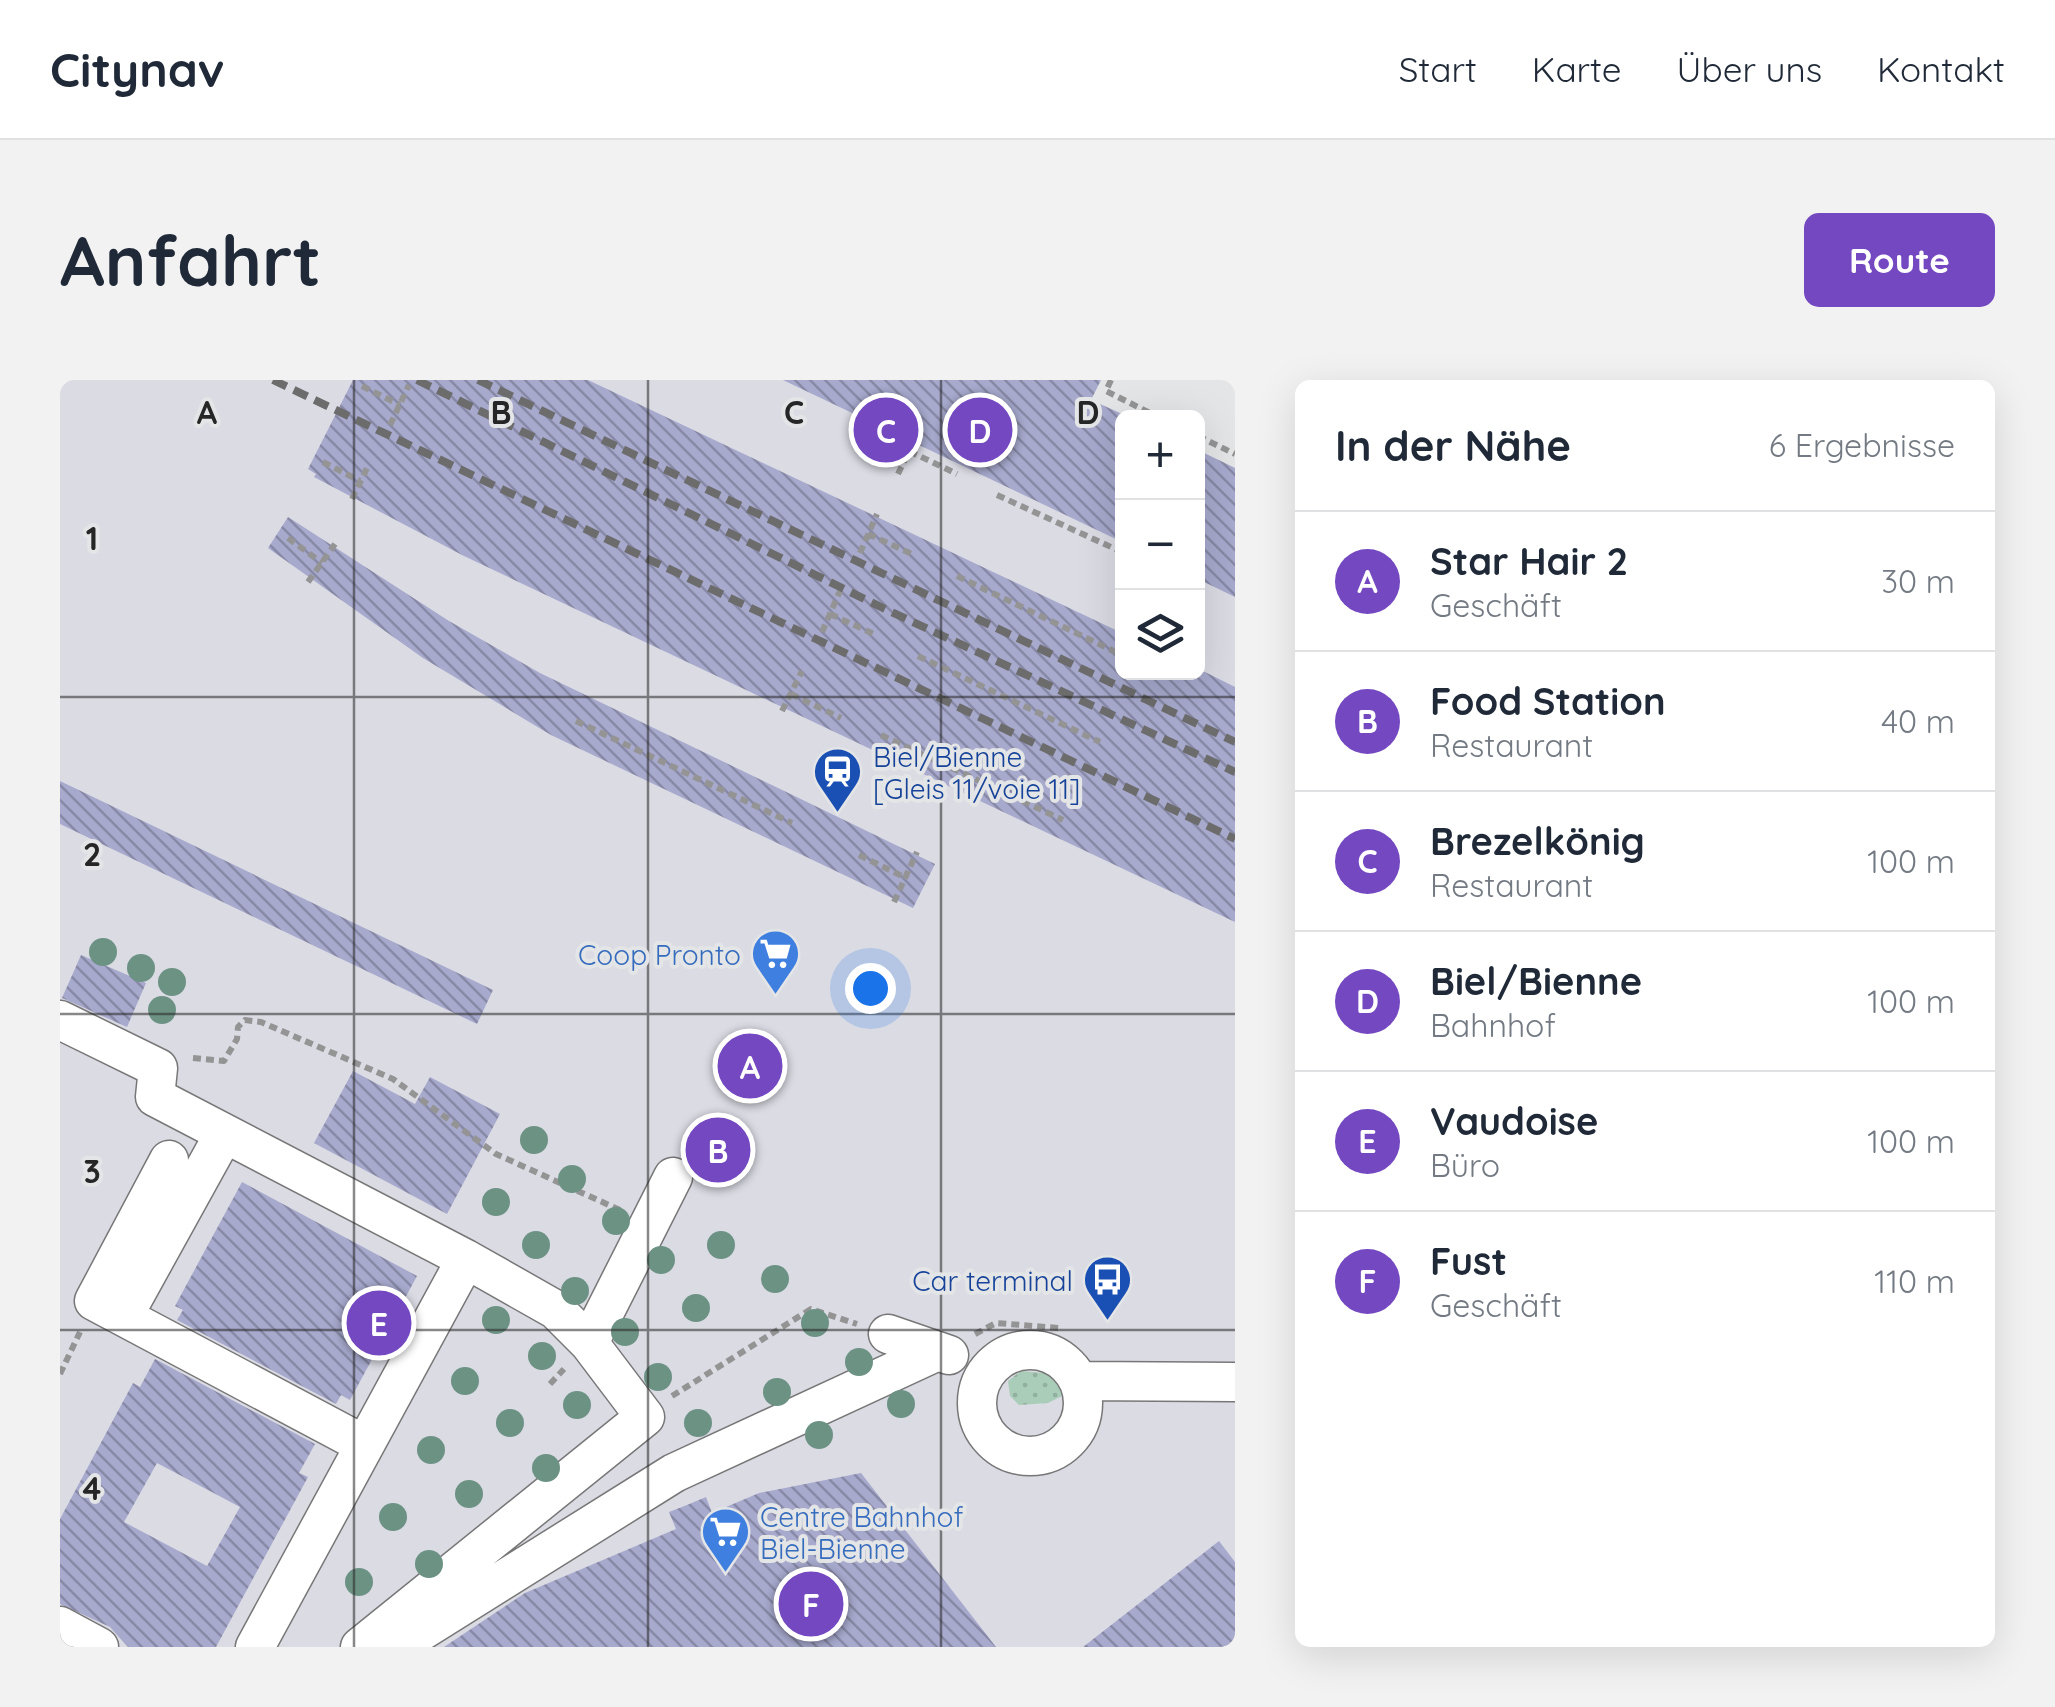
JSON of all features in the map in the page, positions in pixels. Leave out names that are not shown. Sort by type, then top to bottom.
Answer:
[{"type":"street","points":[[60,1020],[158,1068],[156,1097],[466,1258],[556,1310],[590,1343],[645,1417],[360,1647]]},
{"type":"street","points":[[109,1308],[214,1128]]},
{"type":"street","points":[[109,1308],[169,1160]]},
{"type":"street","points":[[590,1343],[673,1177]]},
{"type":"street","points":[[256,1647],[466,1258]]},
{"type":"street","points":[[109,1308],[364,1444]]},
{"type":"street","points":[[888,1334],[990,1368]]},
{"type":"street","points":[[1038,1350],[1055,1356],[1080,1381],[1084,1396],[1077,1428],[1054,1450],[1022,1456],[994,1442],[978,1414],[977,1398],[990,1368],[1003,1357],[1038,1350]]},
{"type":"street","points":[[396,1647],[674,1473],[938,1351]]},
{"type":"street","points":[[1080,1381],[1235,1382]]},
{"type":"street","points":[[60,1626],[99,1647]]},
{"type":"path","points":[[1111,380],[1106,391],[1144,410]]},
{"type":"path","points":[[390,425],[409,385]]},
{"type":"path","points":[[362,386],[400,404]]},
{"type":"path","points":[[1205,439],[1235,454]]},
{"type":"path","points":[[898,474],[909,451],[956,474]]},
{"type":"path","points":[[324,462],[360,481]]},
{"type":"path","points":[[352,499],[368,464]]},
{"type":"path","points":[[997,494],[1115,549]]},
{"type":"path","points":[[860,552],[877,514]]},
{"type":"path","points":[[868,534],[912,554]]},
{"type":"path","points":[[288,538],[322,563]]},
{"type":"path","points":[[308,582],[334,544]]},
{"type":"path","points":[[956,576],[1115,651]]},
{"type":"path","points":[[822,632],[840,591]]},
{"type":"path","points":[[830,614],[876,635]]},
{"type":"path","points":[[918,656],[1100,742]]},
{"type":"path","points":[[782,710],[802,671]]},
{"type":"path","points":[[790,694],[841,718]]},
{"type":"path","points":[[576,721],[792,823]]},
{"type":"path","points":[[881,734],[1063,820]]},
{"type":"path","points":[[894,902],[918,852]]},
{"type":"path","points":[[859,855],[906,878]]},
{"type":"path","points":[[158,1068],[205,1056],[224,1061],[238,1039],[238,1027],[245,1020],[261,1022],[393,1079],[496,1154],[650,1223]]},
{"type":"path","points":[[645,1417],[811,1309],[888,1334]]},
{"type":"path","points":[[938,1351],[996,1324],[1059,1328]]},
{"type":"shaded area","points":[[60,380],[1051,380],[1115,410],[1115,680],[1205,680],[1205,453],[1235,468],[1235,1647],[60,1647]]},
{"type":"green space","points":[[1021,1371],[1055,1374],[1063,1383],[1062,1396],[1048,1403],[1019,1405],[1010,1396],[1008,1381]]},
{"type":"building","points":[[353,380],[588,380],[1115,630],[1115,680],[1205,680],[1205,672],[1235,687],[1235,922],[464,556],[314,477],[316,474],[308,469]]},
{"type":"building","points":[[783,380],[1101,380],[1091,400],[1115,411],[1115,539]]},
{"type":"building","points":[[1205,453],[1235,468],[1235,597],[1205,582]]},
{"type":"building","points":[[288,517],[449,621],[540,673],[935,864],[913,908],[551,735],[423,658],[268,548]]},
{"type":"building","points":[[60,781],[493,990],[477,1024],[60,824]]},
{"type":"building","points":[[81,955],[146,983],[127,1027],[62,998]]},
{"type":"building","points":[[353,1071],[415,1104],[430,1077],[500,1114],[447,1214],[314,1143]]},
{"type":"building","points":[[242,1182],[417,1276],[350,1400],[341,1395],[336,1404],[177,1320],[183,1310],[175,1306]]},
{"type":"building","points":[[155,1359],[315,1444],[299,1473],[308,1477],[216,1647],[128,1647],[110,1627],[60,1604],[60,1519],[133,1383],[140,1387]],"holes":[[[157,1463],[240,1507],[207,1566],[124,1522]]]},
{"type":"building","name":"Centre Bahnhof Biel-Bienne","points":[[861,1473],[996,1647],[444,1647],[525,1593],[676,1529],[669,1512],[706,1497],[712,1513],[759,1493]]},
{"type":"building","points":[[1219,1541],[1235,1562],[1235,1647],[1083,1647]]},
{"type":"railway","points":[[273,380],[1235,839]]},
{"type":"railway","points":[[417,380],[885,609],[1235,772]]},
{"type":"railway","points":[[478,380],[1235,742]]},
{"type":"place","name":"Brezelkönig","points":[[886,430]]},
{"type":"place","name":"Biel/Bienne","points":[[980,430]]},
{"type":"place","name":"Biel/Bienne [Gleis 11/voie 11]","points":[[838,814]]},
{"type":"place","name":"Coop Pronto","points":[[776,996]]},
{"type":"place","name":"Star Hair 2","points":[[750,1066]]},
{"type":"place","name":"Food Station","points":[[718,1150]]},
{"type":"place","name":"Car terminal","points":[[1108,1322]]},
{"type":"place","name":"Vaudoise","points":[[379,1323]]},
{"type":"place","name":"Centre Bahnhof Biel-Bienne","points":[[725,1574]]},
{"type":"place","name":"Fust","points":[[811,1604]]}]
